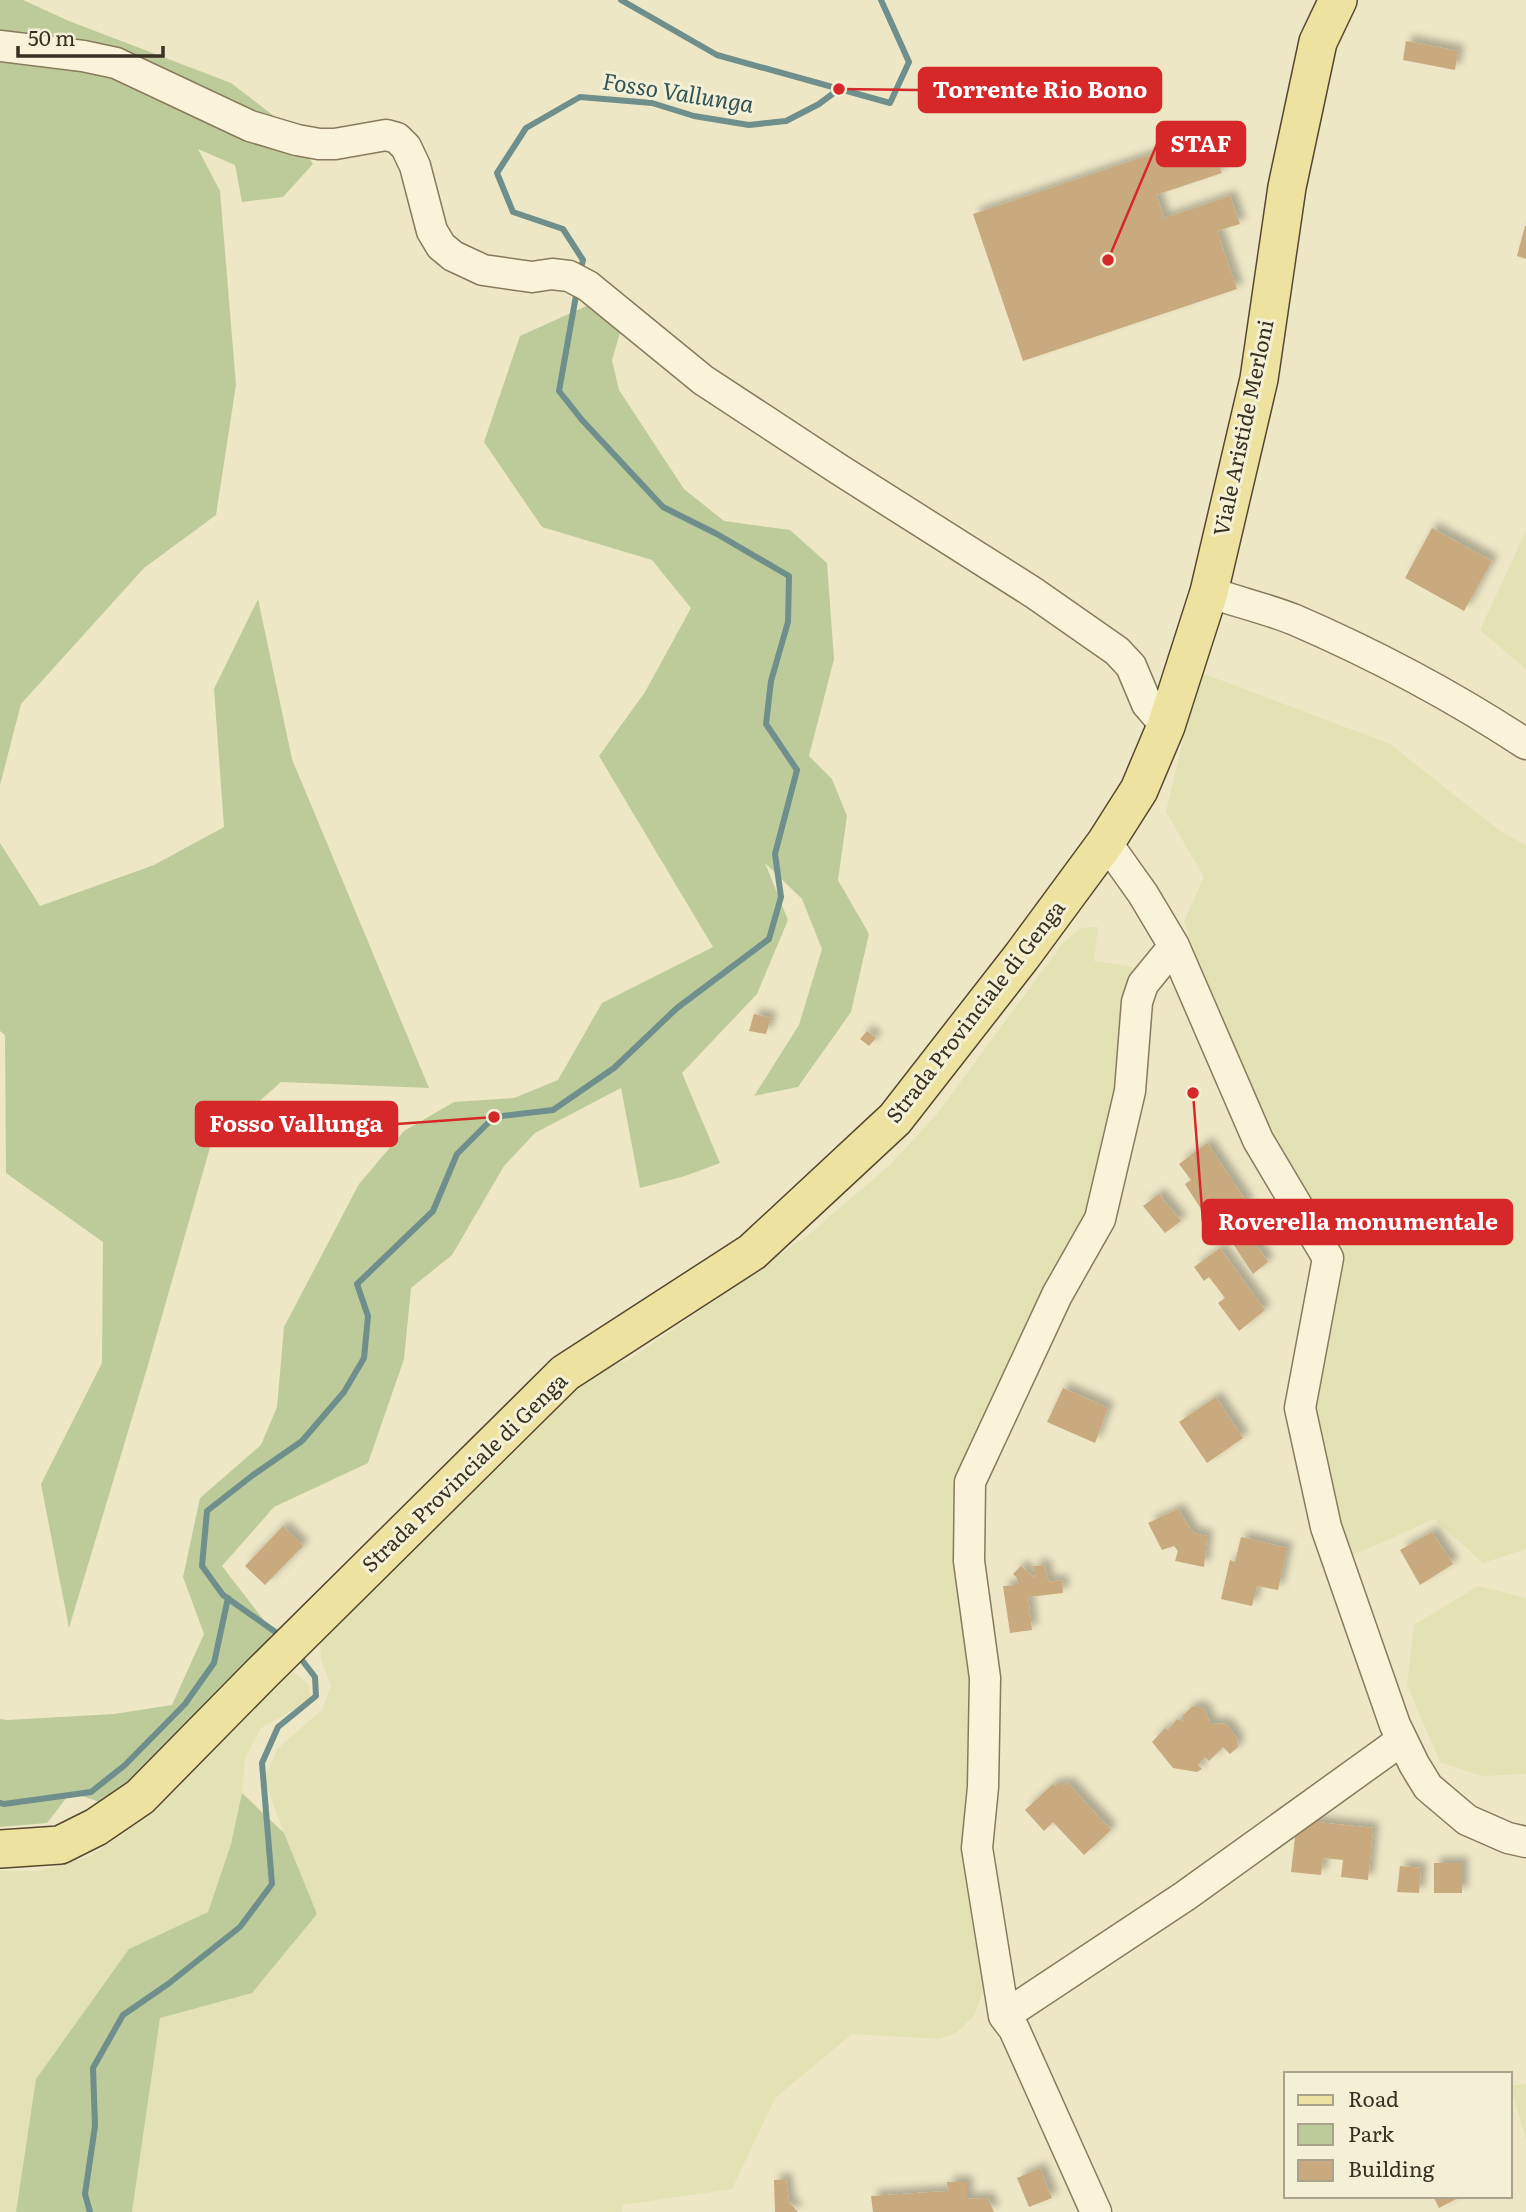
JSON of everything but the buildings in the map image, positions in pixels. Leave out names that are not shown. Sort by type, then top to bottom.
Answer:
[{"type":"main road","name":"Viale Aristide Merloni","points":[[1105,842],[1139,790],[1166,726],[1209,592],[1259,379],[1287,187],[1318,42],[1338,0]]},
{"type":"main road","name":"Strada Provinciale di Genga","points":[[0,1849],[60,1845],[96,1828],[140,1797],[565,1373],[752,1252],[895,1119],[1022,956],[1105,842]]},
{"type":"street","points":[[0,46],[83,56],[116,63],[250,126],[297,140],[335,144],[386,135],[397,138],[406,147],[415,166],[432,231],[441,246],[453,256],[472,266],[501,273],[533,277],[552,275],[578,281],[703,380],[1034,593],[1116,651],[1131,666],[1147,704],[1166,726]]},
{"type":"street","points":[[1209,592],[1293,620],[1403,671],[1476,711],[1526,744]]},
{"type":"street","points":[[1105,842],[1143,894],[1174,946],[1258,1140],[1328,1258],[1300,1408],[1326,1527],[1395,1725],[1428,1787],[1467,1820],[1508,1838],[1526,1842]]},
{"type":"street","points":[[1096,2212],[1014,2029],[1004,2016],[977,1848],[983,1787],[985,1678],[969,1561],[970,1482],[1057,1295],[1100,1219],[1130,1091],[1137,1002],[1143,984],[1174,946]]},
{"type":"street","points":[[1004,2016],[1185,1896],[1402,1740]]},
{"type":"green space","points":[[0,0],[23,0],[69,21],[231,83],[287,126],[313,164],[283,197],[242,202],[235,165],[198,149],[220,191],[236,385],[216,515],[144,568],[21,704],[0,785]]},
{"type":"green space","points":[[593,303],[620,333],[612,360],[619,390],[684,489],[724,521],[790,530],[827,563],[834,659],[809,756],[832,779],[847,816],[838,880],[869,934],[851,1012],[798,1087],[754,1096],[799,1025],[822,949],[802,899],[765,863],[788,920],[757,994],[682,1073],[720,1163],[640,1188],[621,1088],[535,1133],[504,1166],[452,1255],[411,1288],[404,1359],[368,1463],[274,1507],[222,1566],[273,1632],[237,1691],[130,1797],[102,1803],[71,1792],[47,1823],[0,1827],[0,1719],[114,1714],[172,1705],[204,1634],[183,1577],[200,1498],[261,1445],[277,1407],[284,1327],[359,1184],[404,1131],[454,1102],[514,1098],[558,1080],[602,1003],[713,947],[599,756],[645,692],[691,608],[652,560],[542,527],[484,442],[520,336]]},
{"type":"green space","points":[[1526,531],[1526,669],[1480,630]]},
{"type":"green space","points":[[258,599],[292,759],[429,1088],[281,1082],[211,1144],[69,1628],[41,1484],[102,1363],[103,1242],[6,1173],[5,1035],[0,1031],[0,843],[40,906],[154,865],[224,827],[214,689]]},
{"type":"green space","points":[[1199,672],[1390,744],[1500,831],[1526,845],[1526,1549],[1483,1563],[1434,1519],[1347,1558],[1314,1409],[1330,1240],[1267,1134],[1228,1052],[1184,921],[1204,877],[1166,812]]},
{"type":"green space","points":[[1098,927],[1094,961],[1133,967],[1119,1092],[1091,1215],[983,1425],[969,1659],[972,1732],[965,1799],[967,1886],[984,1988],[974,2016],[956,2033],[939,2039],[852,2034],[775,2098],[732,2189],[622,2205],[622,2212],[132,2212],[159,2017],[252,1993],[317,1914],[264,1779],[278,1748],[322,1710],[331,1686],[321,1660],[320,1639],[544,1414],[601,1368],[629,1360],[807,1236],[890,1165],[937,1114],[1062,944],[1081,928]]},
{"type":"green space","points":[[1478,1586],[1526,1598],[1526,1774],[1482,1776],[1440,1762],[1407,1685],[1414,1625]]},
{"type":"green space","points":[[290,1669],[308,1684],[310,1696],[296,1708],[261,1728],[245,1758],[242,1793],[231,1844],[208,1912],[129,1949],[36,2079],[16,2212],[0,2212],[0,1871],[39,1871],[90,1856],[131,1828]]},
{"type":"green space","points":[[242,1793],[284,1833],[317,1914],[252,1993],[160,2018],[132,2212],[16,2212],[36,2079],[129,1949],[208,1912],[231,1844]]},
{"type":"green space","points":[[1526,2084],[1526,2139],[1512,2093],[1512,2086]]},
{"type":"waterway","points":[[621,0],[717,55],[890,103],[909,62],[881,0]]},
{"type":"waterway","name":"Fosso Vallunga","points":[[580,272],[583,260],[563,229],[513,212],[497,173],[526,128],[580,97],[652,103],[694,116],[749,125],[786,121],[819,104],[839,89]]},
{"type":"waterway","name":"Fosso Vallunga","points":[[281,1636],[223,1595],[202,1566],[207,1511],[302,1441],[344,1392],[364,1358],[368,1316],[357,1284],[433,1211],[457,1154],[494,1117],[553,1110],[614,1068],[677,1008],[769,939],[781,897],[775,854],[797,770],[766,724],[771,681],[788,622],[789,576],[717,534],[663,507],[582,420],[559,391],[577,290]]},
{"type":"waterway","points":[[0,1803],[91,1792],[125,1765],[185,1704],[214,1663],[228,1598]]},
{"type":"waterway","name":"Fosso Vallunga","points":[[90,2212],[85,2194],[95,2126],[93,2068],[123,2015],[168,1984],[240,1927],[272,1884],[262,1763],[278,1727],[316,1696],[315,1677],[298,1655]]},
{"type":"place","name":"Torrente Rio Bono","points":[[839,89]]},
{"type":"place","name":"STAF","points":[[1108,260]]},
{"type":"place","name":"Roverella monumentale","points":[[1193,1093]]},
{"type":"place","name":"Fosso Vallunga","points":[[494,1117]]}]
